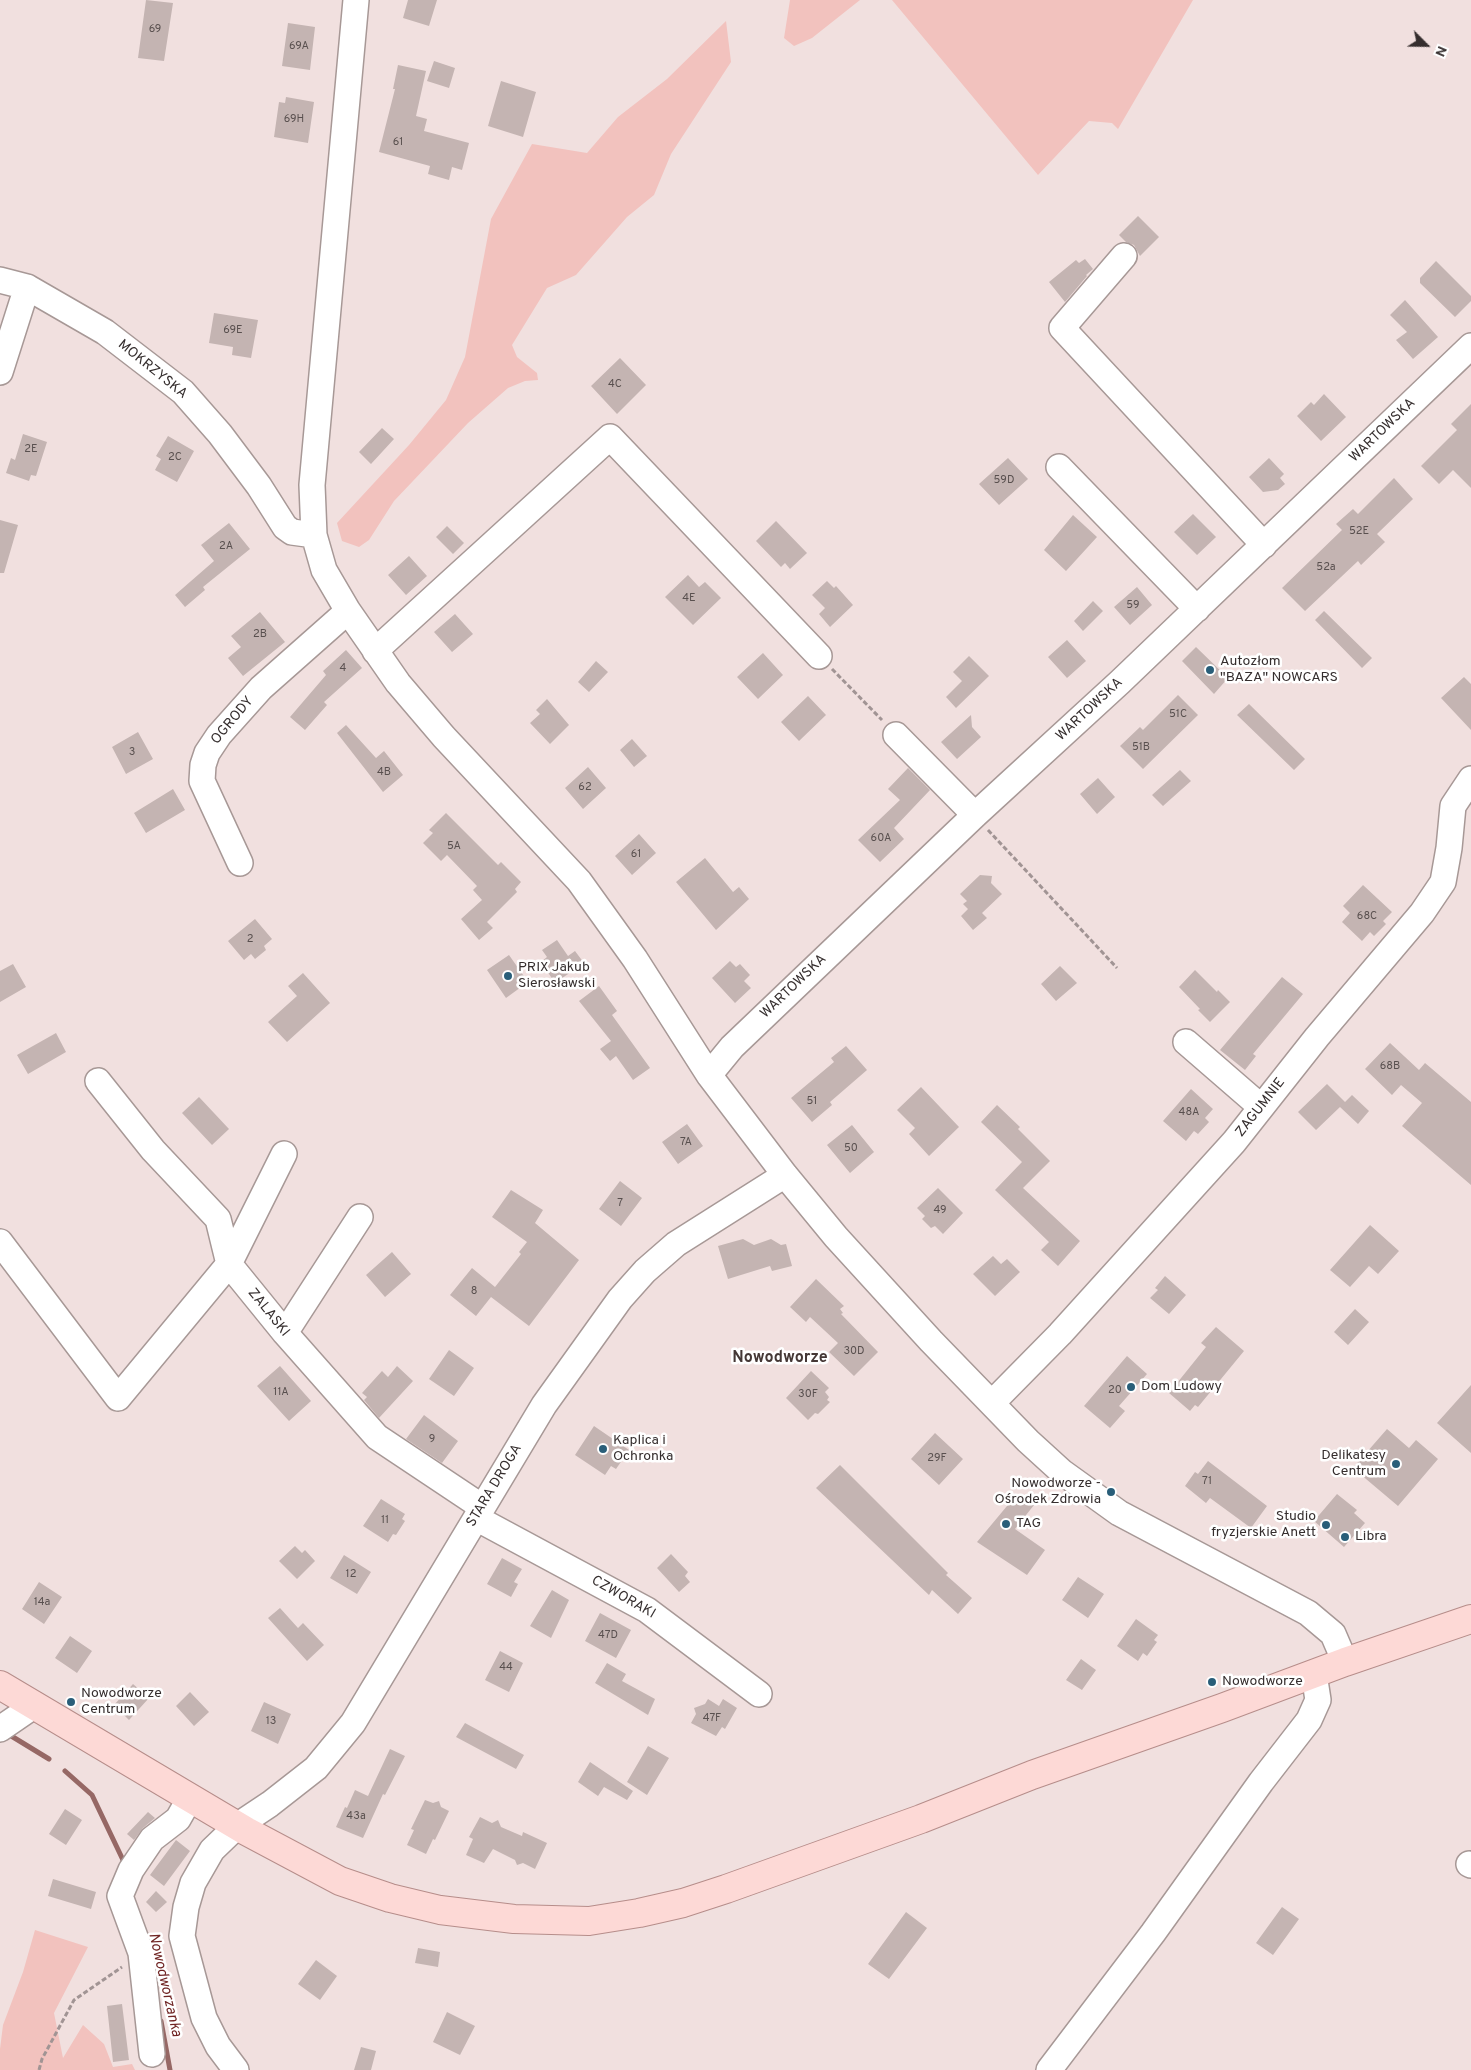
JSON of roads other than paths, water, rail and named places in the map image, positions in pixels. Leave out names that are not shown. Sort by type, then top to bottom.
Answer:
[{"type":"main road","points":[[0,1685],[237,1826],[327,1876],[390,1898],[440,1910],[475,1915],[551,1921],[589,1920],[683,1903],[726,1889],[921,1819],[1032,1775],[1345,1662],[1471,1619]]},
{"type":"street","points":[[356,0],[312,485],[314,535],[324,570],[348,611],[398,683],[444,737],[579,881],[624,943],[709,1075],[785,1176],[836,1237],[931,1341],[1028,1441],[1062,1472],[1119,1513],[1308,1613],[1334,1634],[1345,1662]]},
{"type":"street","points":[[1124,256],[1062,328],[1264,545]]},
{"type":"street","name":"MOKRZYSKA","points":[[0,280],[27,287],[105,332],[183,392],[220,434],[259,486],[285,527],[292,532],[314,535]]},
{"type":"street","points":[[0,372],[27,287]]},
{"type":"street","name":"WARTOWSKA","points":[[709,1075],[732,1047],[975,815],[1197,609],[1471,346]]},
{"type":"street","points":[[375,651],[610,437],[819,656]]},
{"type":"street","points":[[1059,467],[1197,609]]},
{"type":"street","name":"OGRODY","points":[[240,863],[202,781],[206,753],[219,735],[261,688],[348,611]]},
{"type":"street","points":[[896,735],[975,815]]},
{"type":"street","name":"ZAGUMNIE","points":[[992,1403],[1074,1319],[1234,1142],[1317,1037],[1422,913],[1443,882],[1449,848],[1453,806],[1471,779]]},
{"type":"street","points":[[1186,1042],[1261,1107]]},
{"type":"street","name":"ZALASKI","points":[[98,1081],[153,1150],[218,1219],[229,1264],[284,1333],[377,1437],[479,1513]]},
{"type":"street","points":[[0,1242],[118,1398],[229,1264],[284,1154]]},
{"type":"street","name":"STARA DROGA","points":[[236,2070],[218,2046],[204,2018],[182,1936],[186,1907],[193,1884],[212,1850],[237,1826],[270,1804],[316,1768],[353,1723],[544,1405],[620,1300],[645,1271],[676,1244],[785,1176]]},
{"type":"street","points":[[284,1333],[360,1217]]},
{"type":"street","name":"CZWORAKI","points":[[479,1513],[647,1610],[760,1694]]},
{"type":"street","points":[[1049,2070],[1153,1933],[1261,1782],[1309,1720],[1318,1700],[1314,1674]]},
{"type":"street","points":[[0,1729],[35,1705]]},
{"type":"street","points":[[152,2054],[141,1953],[120,1896],[131,1870],[152,1839],[178,1819],[190,1798]]},
{"type":"waterway","name":"Nowodworzanka","points":[[8,1734],[49,1759]]},
{"type":"waterway","name":"Nowodworzanka","points":[[65,1771],[92,1795],[123,1860],[122,1866]]},
{"type":"waterway","name":"Nowodworzanka","points":[[161,2021],[170,2070]]},
{"type":"place","name":"Autozłom \"BAZA\" NOWCARS","points":[[1210,670]]},
{"type":"place","name":"PRIX Jakub Sierosławski","points":[[508,976]]},
{"type":"place","name":"Dom Ludowy","points":[[1131,1387]]},
{"type":"place","name":"Kaplica i Ochronka","points":[[603,1449]]},
{"type":"place","name":"Delikatesy Centrum","points":[[1396,1464]]},
{"type":"place","name":"Nowodworze - Ośrodek Zdrowia","points":[[1111,1492]]},
{"type":"place","name":"TAG","points":[[1006,1524]]},
{"type":"place","name":"Studio fryzjerskie Anett","points":[[1326,1525]]},
{"type":"place","name":"Libra","points":[[1345,1537]]},
{"type":"place","name":"Nowodworze","points":[[1212,1682]]},
{"type":"place","name":"Nowodworze Centrum","points":[[71,1702]]},
{"type":"district","name":"Nowodworze","points":[[780,1359]]}]
